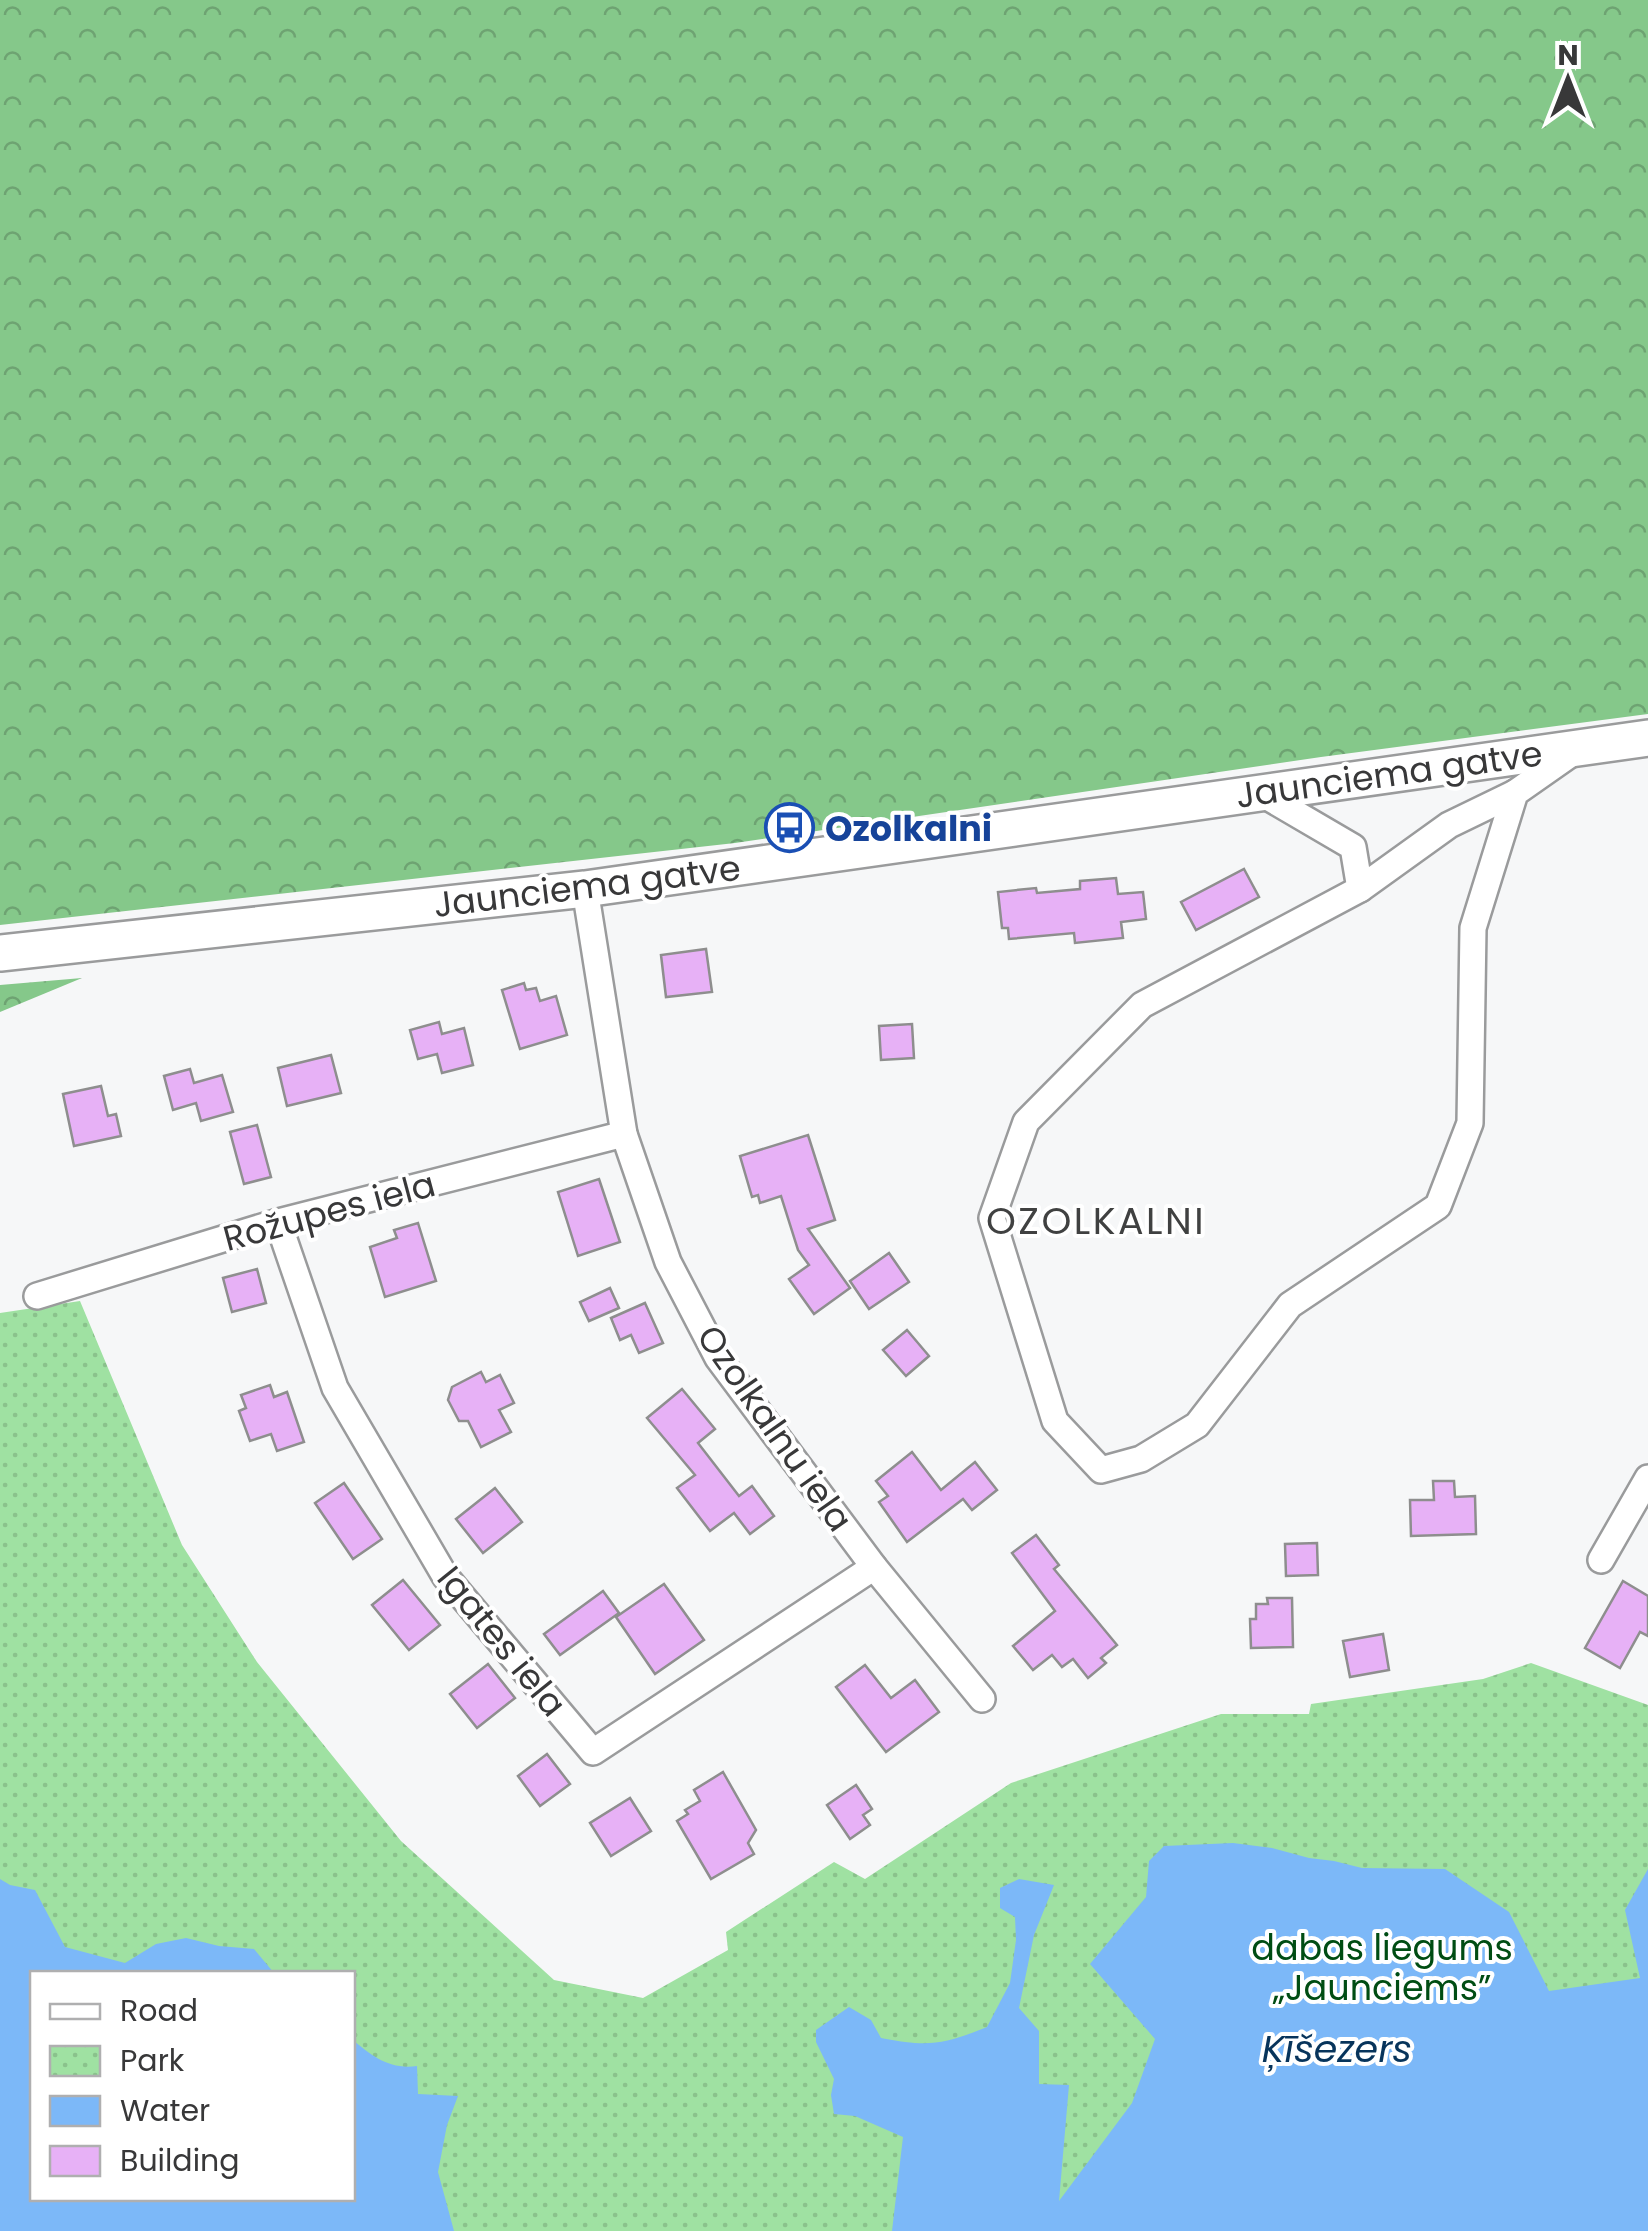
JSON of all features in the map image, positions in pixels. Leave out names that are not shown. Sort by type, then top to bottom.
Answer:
[{"type":"main road","name":"Jaunciema gatve","points":[[0,953],[585,888],[1648,738]]},
{"type":"street","points":[[1515,793],[1473,928],[1470,1123],[1438,1206],[1290,1305],[1197,1425],[1141,1459],[1101,1470],[1055,1421],[992,1218],[1026,1122],[1142,1006],[1360,889],[1449,825],[1515,793],[1580,747]]},
{"type":"street","points":[[1258,792],[1353,847],[1360,889]]},
{"type":"street","name":"Ozolkalnu iela","points":[[585,888],[624,1134],[668,1262],[718,1358],[874,1567],[982,1699]]},
{"type":"street","name":"Rožupes iela","points":[[37,1296],[278,1222],[624,1134]]},
{"type":"street","name":"Igates iela","points":[[278,1222],[335,1388],[445,1576],[593,1752],[874,1567]]},
{"type":"street","points":[[1601,1560],[1648,1478]]},
{"type":"green space","points":[[0,0],[1648,0],[1648,714],[1321,757],[735,843],[0,925]]},
{"type":"green space","points":[[82,978],[0,1012],[0,985]]},
{"type":"green space","name":"dabas liegums „Jaunciems”","points":[[80,1301],[182,1545],[257,1662],[401,1841],[554,1980],[643,1998],[728,1950],[726,1932],[834,1862],[865,1879],[1011,1783],[1221,1714],[1309,1714],[1311,1704],[1483,1679],[1531,1663],[1648,1705],[1648,2231],[0,2231],[0,1313]]},
{"type":"water","name":"Ķīšezers","points":[[1233,1843],[1362,1868],[1445,1869],[1509,1912],[1549,1991],[1640,1978],[1625,1910],[1648,1869],[1648,2231],[892,2231],[903,2137],[855,2116],[834,2114],[834,2079],[816,2042],[816,2030],[849,2007],[871,2020],[881,2038],[897,2041],[935,2043],[987,2027],[1010,1983],[1016,1940],[1015,1917],[1000,1908],[1000,1888],[1019,1879],[1054,1885],[1034,1935],[1019,2008],[1039,2031],[1039,2084],[1069,2085],[1059,2201],[1132,2103],[1155,2039],[1090,1964],[1146,1897],[1149,1861],[1164,1846]]},
{"type":"water","points":[[0,1879],[35,1890],[65,1947],[125,1963],[156,1944],[186,1938],[254,1949],[272,1971],[30,1971],[30,2201],[355,2201],[355,2042],[390,2064],[417,2066],[418,2094],[458,2096],[447,2125],[438,2172],[454,2231],[0,2231]]},
{"type":"building","points":[[1244,869],[1259,897],[1196,930],[1181,902]]},
{"type":"building","points":[[1116,878],[1118,894],[1143,892],[1146,919],[1121,922],[1123,938],[1075,943],[1074,933],[1009,939],[1008,928],[1002,928],[998,892],[1080,889],[1080,881]]},
{"type":"building","points":[[706,949],[712,992],[666,997],[661,955]]},
{"type":"building","points":[[524,983],[526,990],[536,988],[540,1001],[556,996],[567,1035],[520,1049],[502,990]]},
{"type":"building","points":[[439,1022],[442,1034],[464,1028],[473,1065],[442,1073],[437,1054],[418,1059],[410,1030]]},
{"type":"building","points":[[912,1024],[914,1058],[881,1060],[879,1026]]},
{"type":"building","points":[[331,1055],[341,1093],[287,1106],[278,1068]]},
{"type":"building","points":[[190,1069],[194,1083],[222,1075],[233,1112],[201,1121],[196,1103],[173,1110],[164,1076]]},
{"type":"building","points":[[101,1086],[108,1116],[116,1114],[121,1136],[74,1146],[63,1094]]},
{"type":"building","points":[[257,1125],[271,1177],[244,1184],[230,1132]]},
{"type":"building","points":[[808,1135],[835,1220],[808,1229],[850,1288],[814,1314],[789,1279],[809,1265],[798,1250],[781,1196],[760,1203],[758,1195],[752,1197],[740,1156]]},
{"type":"building","points":[[599,1179],[620,1242],[578,1256],[558,1192]]},
{"type":"building","points":[[418,1223],[436,1281],[385,1297],[370,1247],[397,1238],[394,1230]]},
{"type":"building","points":[[889,1253],[909,1282],[869,1309],[850,1281]]},
{"type":"building","points":[[257,1269],[266,1303],[232,1312],[223,1278]]},
{"type":"building","points":[[610,1288],[619,1308],[589,1321],[580,1302]]},
{"type":"building","points":[[645,1303],[663,1343],[639,1353],[631,1335],[620,1340],[611,1318]]},
{"type":"building","points":[[907,1330],[929,1356],[906,1376],[883,1350]]},
{"type":"building","points":[[481,1372],[486,1382],[500,1375],[514,1403],[499,1410],[511,1432],[481,1447],[468,1421],[459,1421],[448,1400],[452,1387]]},
{"type":"building","points":[[270,1385],[274,1397],[287,1392],[304,1442],[277,1451],[271,1434],[250,1441],[239,1411],[246,1408],[241,1395]]},
{"type":"building","points":[[682,1389],[715,1429],[698,1443],[739,1496],[752,1486],[774,1516],[750,1534],[734,1513],[710,1531],[677,1488],[695,1475],[647,1418]]},
{"type":"building","points":[[912,1452],[941,1490],[975,1462],[997,1490],[972,1510],[963,1499],[907,1542],[879,1502],[888,1496],[876,1481]]},
{"type":"building","points":[[1433,1481],[1454,1481],[1455,1497],[1475,1496],[1476,1534],[1411,1536],[1410,1500],[1434,1500]]},
{"type":"building","points":[[344,1483],[382,1539],[353,1559],[315,1503]]},
{"type":"building","points":[[495,1488],[522,1522],[483,1553],[456,1519]]},
{"type":"building","points":[[1036,1535],[1059,1565],[1054,1569],[1117,1645],[1101,1658],[1106,1663],[1088,1678],[1073,1659],[1062,1667],[1052,1655],[1033,1670],[1013,1646],[1055,1611],[1012,1553]]},
{"type":"building","points":[[1317,1543],[1318,1575],[1286,1576],[1285,1544]]},
{"type":"building","points":[[403,1580],[440,1625],[409,1650],[372,1605]]},
{"type":"building","points":[[1623,1581],[1648,1596],[1648,1636],[1640,1632],[1620,1668],[1585,1648]]},
{"type":"building","points":[[664,1584],[704,1640],[655,1674],[616,1617]]},
{"type":"building","points":[[603,1591],[619,1613],[560,1655],[544,1634]]},
{"type":"building","points":[[1267,1598],[1292,1598],[1293,1647],[1251,1648],[1250,1619],[1256,1619],[1256,1604],[1268,1604]]},
{"type":"building","points":[[1383,1634],[1389,1670],[1350,1677],[1343,1641]]},
{"type":"building","points":[[488,1664],[515,1698],[477,1728],[450,1694]]},
{"type":"building","points":[[865,1665],[891,1698],[915,1680],[939,1712],[886,1752],[836,1687]]},
{"type":"building","points":[[547,1754],[570,1784],[540,1806],[518,1776]]},
{"type":"building","points":[[723,1772],[756,1830],[748,1843],[754,1854],[711,1879],[677,1821],[688,1814],[685,1810],[700,1801],[694,1790]]},
{"type":"building","points":[[856,1785],[872,1809],[863,1815],[870,1825],[850,1839],[827,1805]]},
{"type":"building","points":[[630,1798],[651,1831],[611,1856],[590,1823]]},
{"type":"place","name":"Ozolkalni","points":[[790,828]]},
{"type":"district","name":"OZOLKALNI","points":[[1096,1220]]}]
